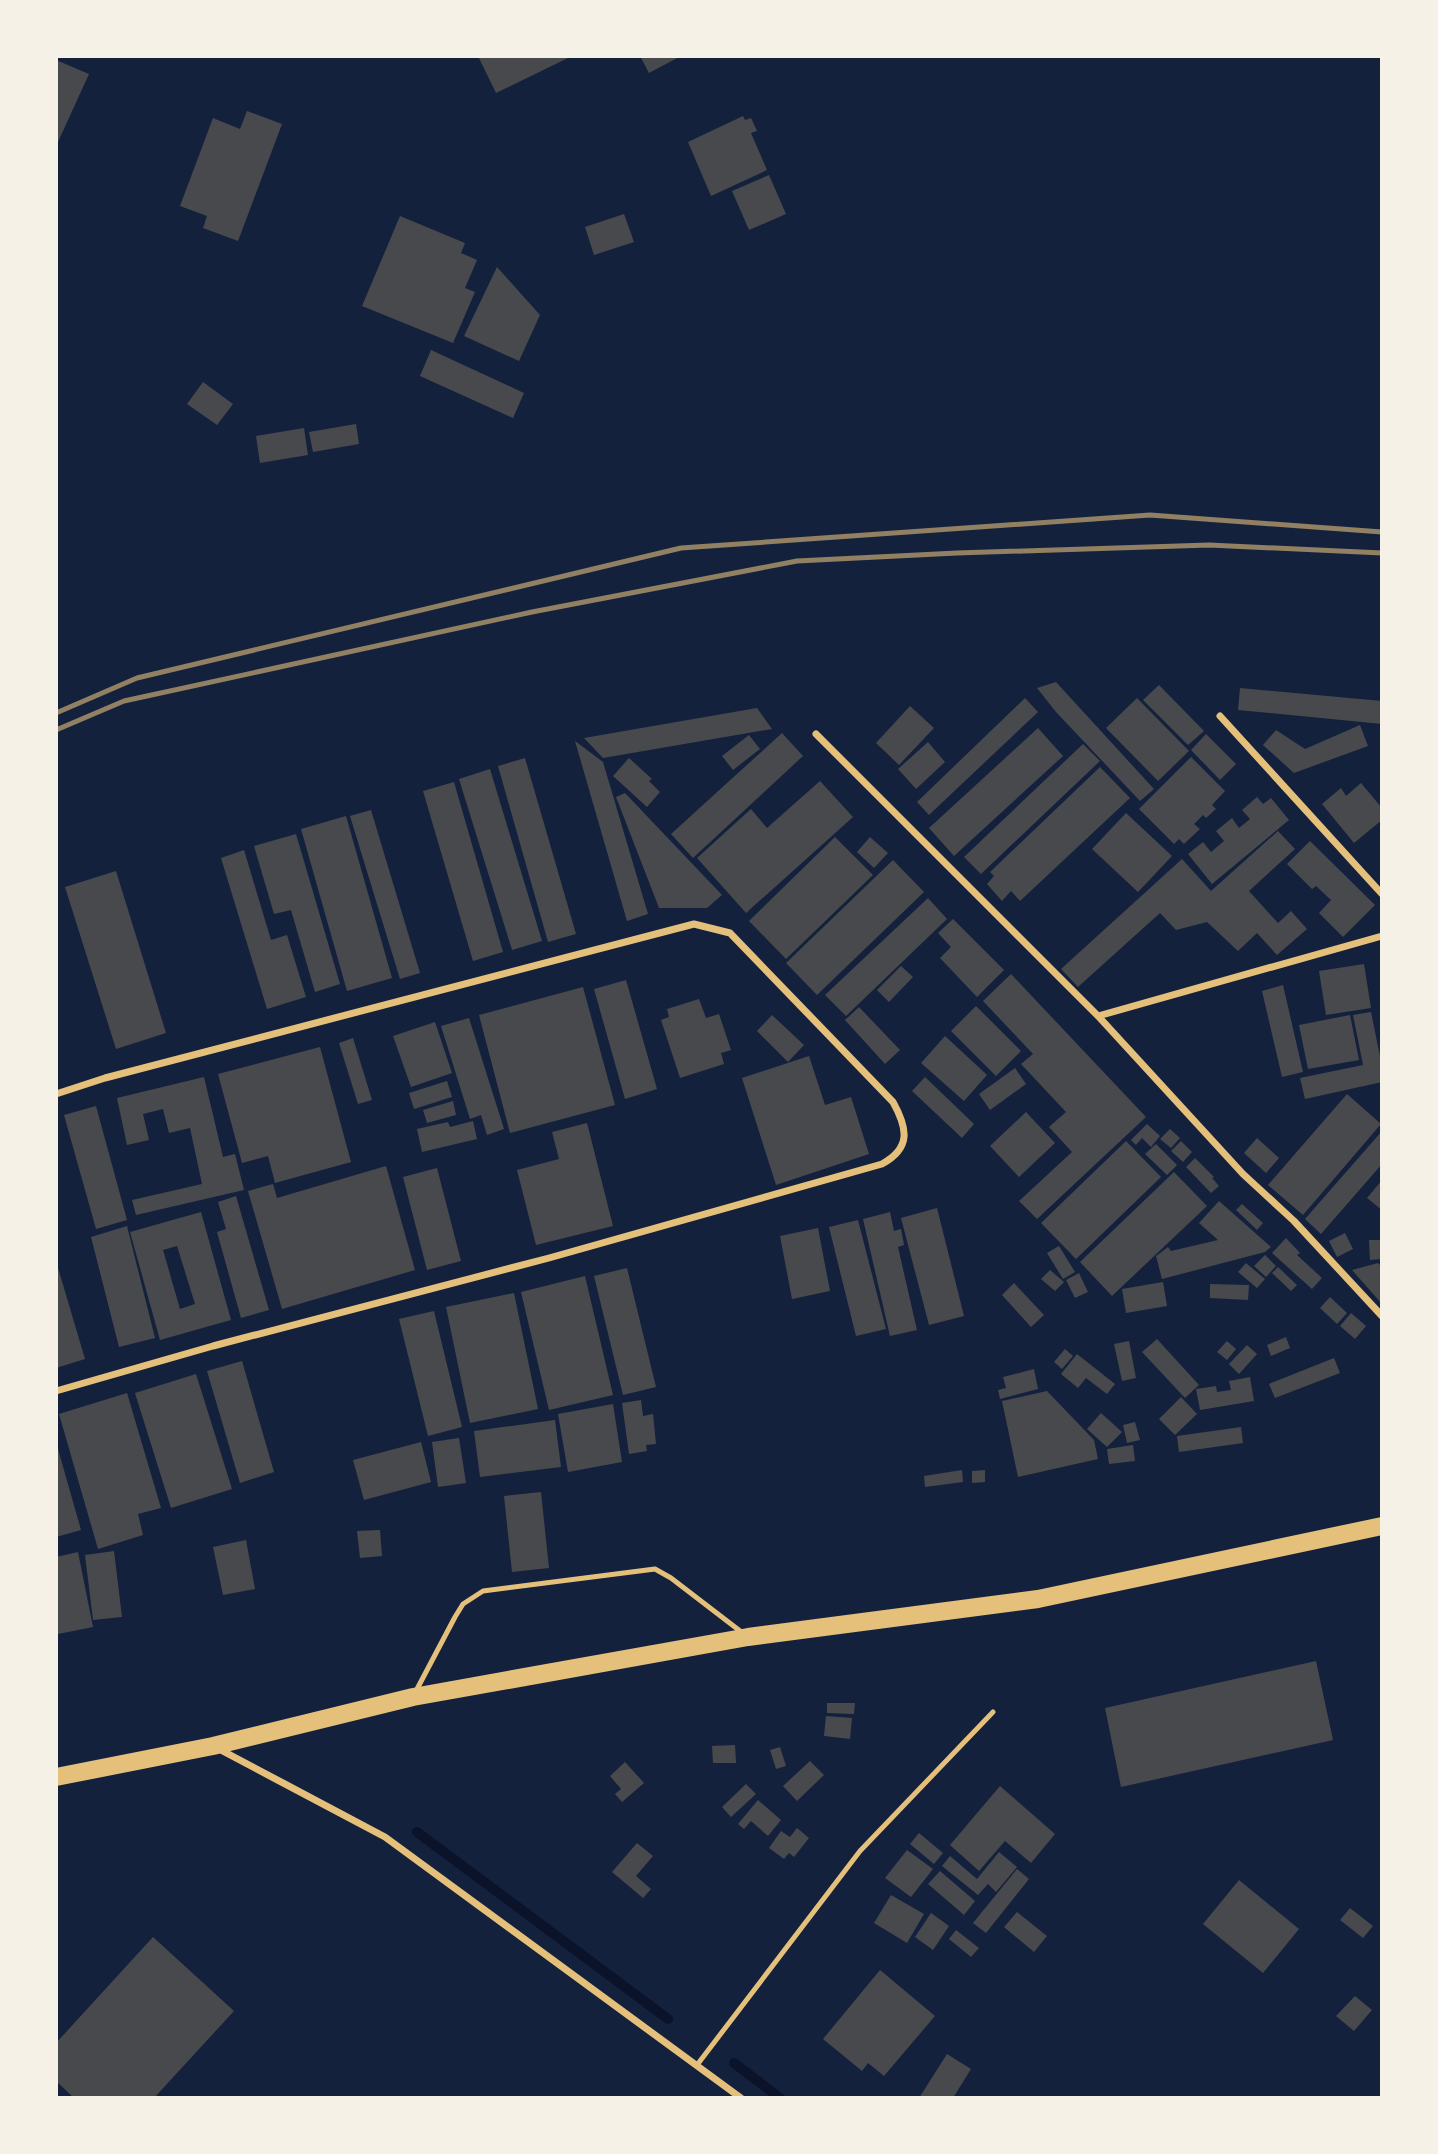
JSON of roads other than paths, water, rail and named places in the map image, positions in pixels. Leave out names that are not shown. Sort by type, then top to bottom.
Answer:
[{"type":"main road","points":[[56,1777],[213,1746],[412,1697],[748,1637],[1038,1599],[1382,1526]]},
{"type":"street","points":[[1220,716],[1382,894]]},
{"type":"street","points":[[816,734],[1098,1016],[1243,1174],[1294,1222],[1382,1316]]},
{"type":"street","points":[[56,1094],[105,1078],[694,923],[730,933],[893,1102],[904,1127],[903,1147],[896,1157],[882,1164],[549,1258],[213,1346],[56,1391]]},
{"type":"street","points":[[1098,1016],[1382,936]]},
{"type":"street","points":[[213,1746],[384,1837],[741,2098]]},
{"type":"lane","points":[[412,1697],[454,1617],[463,1604],[483,1591],[655,1569],[671,1578],[748,1637]]},
{"type":"lane","points":[[697,2065],[860,1851],[993,1712]]},
{"type":"waterway","points":[[417,1832],[668,2019]]},
{"type":"waterway","points":[[734,2063],[780,2098]]},
{"type":"railway","points":[[56,713],[137,678],[681,548],[1150,515],[1382,532]]},
{"type":"railway","points":[[56,730],[124,701],[532,612],[797,561],[1209,545],[1382,553]]}]
